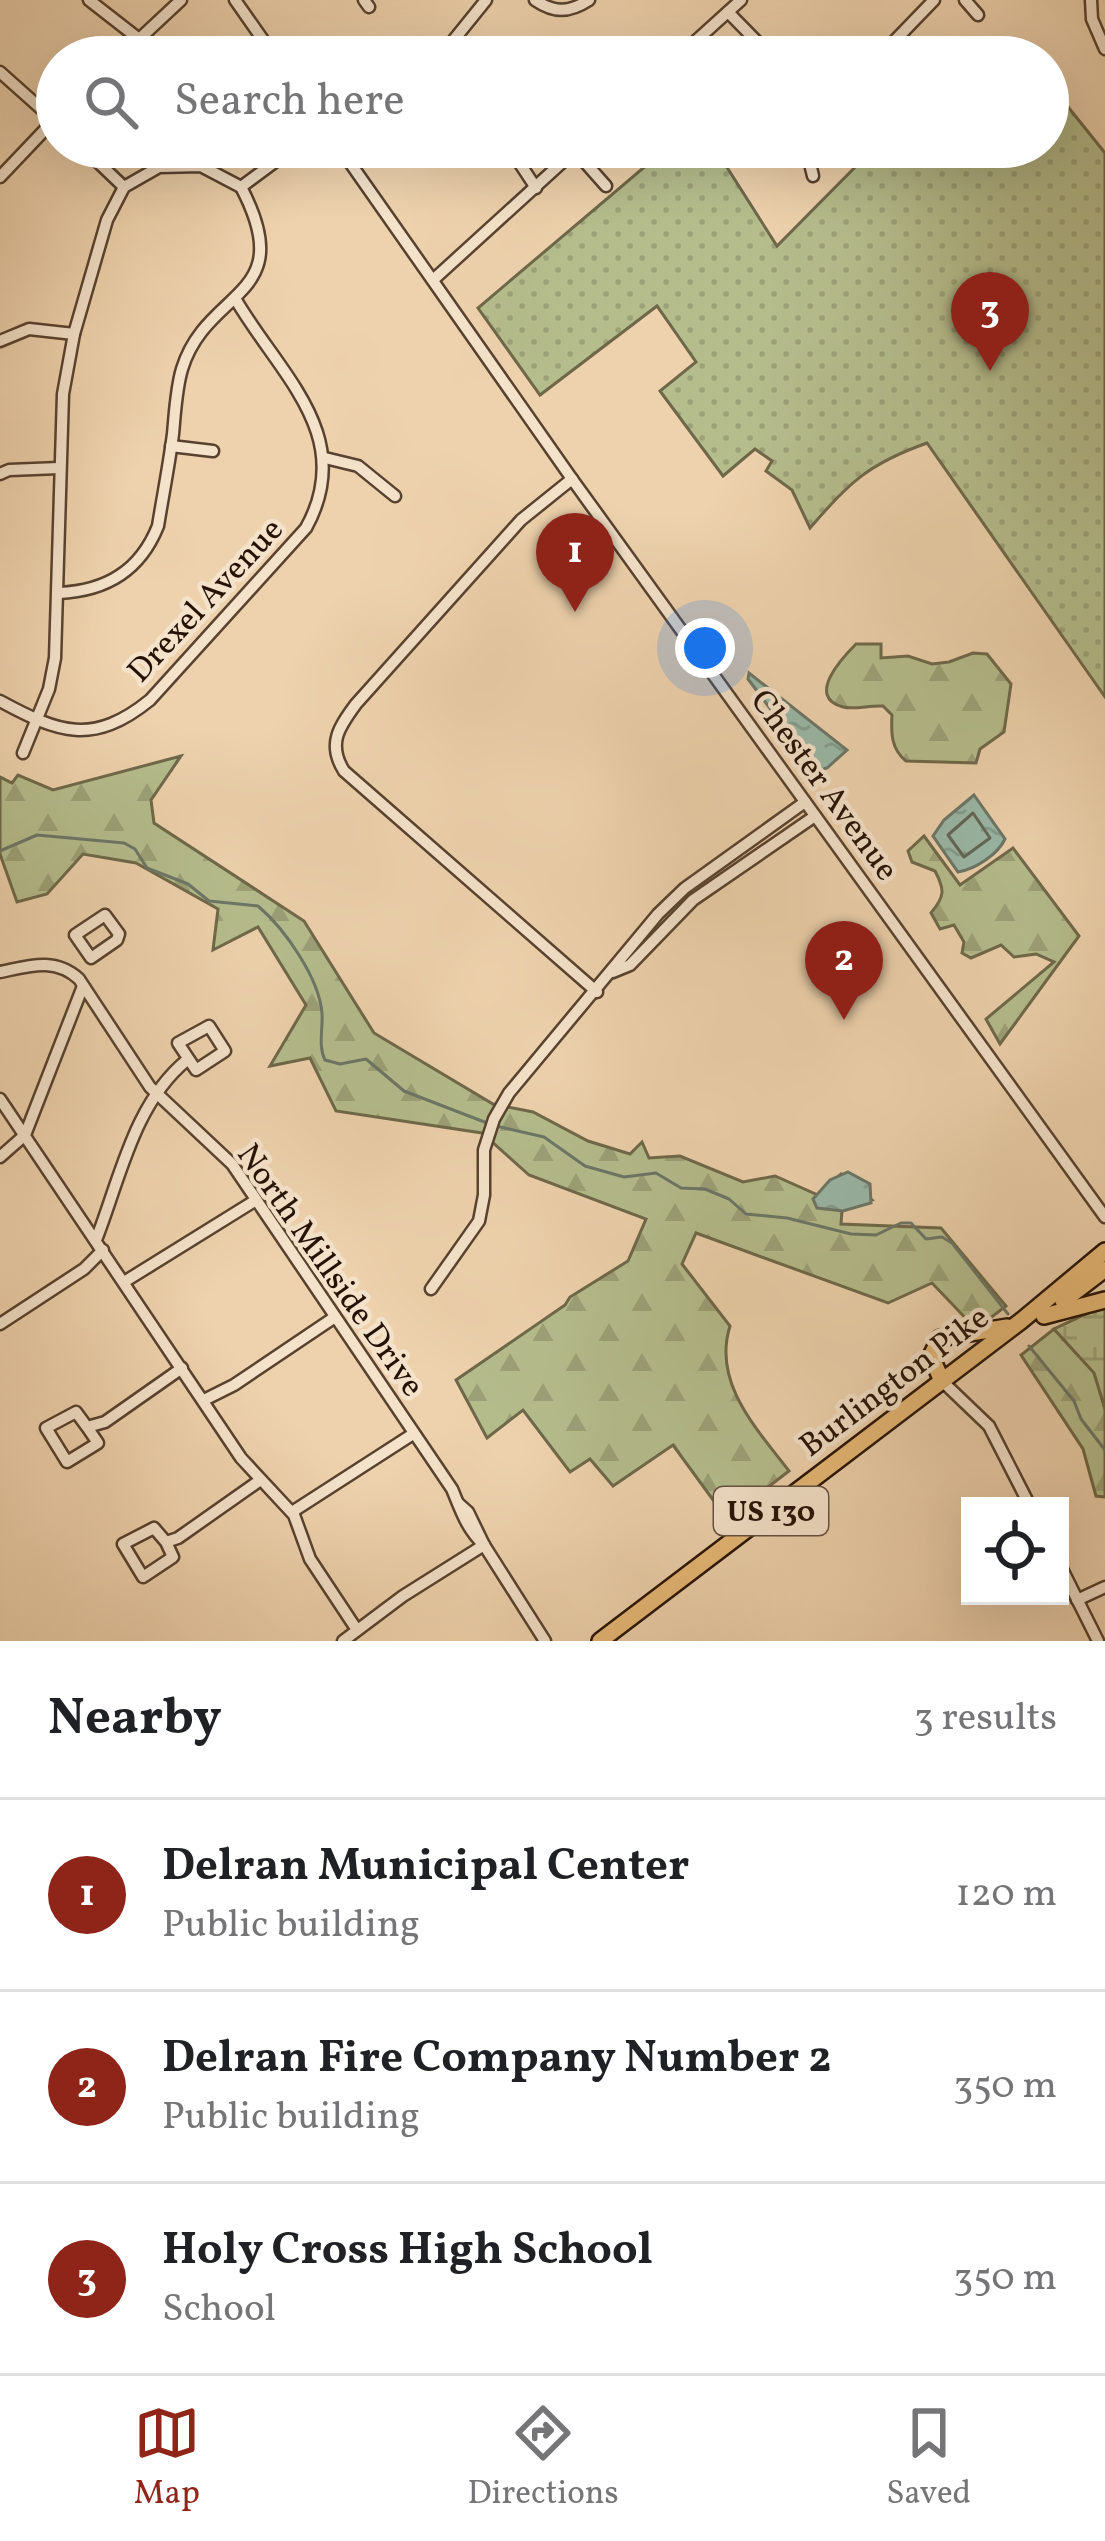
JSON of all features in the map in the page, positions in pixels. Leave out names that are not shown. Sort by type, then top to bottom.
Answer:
[{"type":"highway","name":"Burlington Pike","points":[[617,1641],[946,1384],[1105,1251]]},
{"type":"highway","name":"Burlington Pike","points":[[600,1641],[1105,1269]]},
{"type":"highway","points":[[1044,1316],[1105,1300]]},
{"type":"highway","points":[[946,1384],[932,1356],[940,1337],[1017,1324]]},
{"type":"street","points":[[89,0],[135,36]]},
{"type":"street","points":[[142,36],[181,0]]},
{"type":"street","points":[[459,36],[486,0]]},
{"type":"street","points":[[535,0],[553,10],[569,11],[589,0]]},
{"type":"street","points":[[701,36],[741,0]]},
{"type":"street","points":[[899,36],[934,0]]},
{"type":"street","points":[[965,0],[978,15]]},
{"type":"street","points":[[1091,0],[1092,19],[1105,49]]},
{"type":"street","points":[[237,1],[261,36]]},
{"type":"street","points":[[728,12],[751,36]]},
{"type":"street","points":[[0,72],[36,103]]},
{"type":"street","points":[[0,177],[36,140]]},
{"type":"street","points":[[104,168],[124,187]]},
{"type":"street","points":[[23,753],[55,658],[63,394],[74,334],[107,220],[124,187],[143,173],[163,168]]},
{"type":"street","points":[[59,593],[107,586],[143,555],[158,526],[181,373],[190,348],[204,328],[236,300],[261,258],[256,214],[241,187],[205,168]]},
{"type":"street","points":[[241,187],[267,168]]},
{"type":"street","name":"Chester Avenue","points":[[354,168],[572,479],[1105,1217]]},
{"type":"street","points":[[523,168],[536,188]]},
{"type":"street","points":[[433,280],[557,168]]},
{"type":"street","points":[[592,168],[606,186]]},
{"type":"street","points":[[811,168],[813,176]]},
{"type":"street","points":[[236,300],[311,414],[325,458],[358,466],[394,496]]},
{"type":"street","points":[[0,341],[28,329],[74,334]]},
{"type":"street","points":[[171,446],[213,451]]},
{"type":"street","name":"Drexel Avenue","points":[[37,721],[57,731],[96,728],[131,716],[150,700],[306,528],[321,495],[325,458]]},
{"type":"street","points":[[0,474],[59,468]]},
{"type":"street","points":[[572,479],[520,520],[356,704],[338,732],[335,752],[344,771],[597,992]]},
{"type":"street","points":[[0,701],[37,721]]},
{"type":"street","points":[[431,1289],[479,1221],[484,1150],[509,1093],[682,890],[805,802]]},
{"type":"street","points":[[613,972],[630,965],[693,900],[815,816]]},
{"type":"street","name":"North Millside Drive","points":[[0,972],[71,956],[83,986],[155,1093],[227,1158],[468,1512],[545,1641]]},
{"type":"street","points":[[0,1157],[25,1135],[83,986]]},
{"type":"street","points":[[209,1025],[225,1052],[196,1070],[187,1060],[178,1043],[209,1025]]},
{"type":"street","points":[[0,1324],[84,1269],[99,1245],[155,1093],[187,1060]]},
{"type":"street","points":[[0,1099],[259,1481],[292,1512],[307,1554],[356,1630]]},
{"type":"street","points":[[124,1282],[256,1200]]},
{"type":"street","points":[[204,1400],[335,1317]]},
{"type":"street","points":[[87,1426],[105,1422],[182,1368]]},
{"type":"street","points":[[946,1384],[1003,1445],[1026,1497]]},
{"type":"street","points":[[76,1412],[87,1426],[98,1443],[67,1462],[46,1428],[76,1412]]},
{"type":"street","points":[[292,1512],[413,1434]]},
{"type":"street","points":[[166,1542],[259,1481]]},
{"type":"street","points":[[154,1528],[166,1542],[173,1558],[142,1577],[123,1544],[154,1528]]},
{"type":"street","points":[[344,1641],[484,1545]]},
{"type":"street","points":[[1069,1582],[1098,1641]]},
{"type":"street","points":[[1078,1600],[1105,1587]]},
{"type":"green space","points":[[1069,108],[1105,153],[1105,697],[927,443],[861,476],[810,528],[792,490],[766,471],[772,461],[755,449],[723,476],[660,391],[696,362],[657,306],[540,395],[478,308],[643,168],[727,168],[777,246],[854,168],[1069,168]]},
{"type":"green space","points":[[856,644],[881,644],[881,658],[908,656],[932,664],[987,654],[1011,684],[1004,732],[980,749],[976,763],[906,761],[895,746],[892,715],[883,706],[843,707],[827,695],[830,677]]},
{"type":"green space","points":[[181,756],[151,800],[154,823],[304,921],[374,1033],[493,1104],[533,1112],[588,1141],[630,1154],[642,1142],[649,1158],[680,1156],[743,1182],[775,1176],[818,1195],[841,1174],[872,1200],[842,1211],[841,1224],[941,1228],[1006,1306],[976,1329],[932,1283],[888,1303],[696,1233],[682,1264],[730,1326],[726,1347],[732,1386],[789,1471],[727,1519],[673,1445],[613,1486],[590,1459],[570,1472],[523,1410],[487,1438],[456,1380],[628,1261],[646,1219],[529,1175],[482,1133],[336,1111],[310,1058],[270,1066],[306,1005],[258,927],[213,950],[218,909],[136,863],[83,854],[47,894],[17,902],[0,854],[0,777],[12,783],[18,775],[53,790]]},
{"type":"green space","points":[[924,836],[960,885],[1013,848],[1079,936],[1000,1044],[986,1019],[1054,962],[1036,954],[1014,957],[1001,945],[971,958],[962,953],[964,942],[954,925],[940,929],[931,913],[942,893],[935,871],[912,862],[908,851]]},
{"type":"green space","points":[[1105,1305],[1105,1409],[1094,1373],[1054,1329]]},
{"type":"green space","points":[[1054,1329],[1095,1373],[1105,1409],[1105,1497],[1096,1496],[1083,1449],[1021,1355]]},
{"type":"water","points":[[749,673],[847,750],[817,771],[748,679]]},
{"type":"water","points":[[974,795],[1005,839],[986,860],[958,872],[933,836]]},
{"type":"water","points":[[848,1172],[870,1184],[871,1203],[843,1211],[817,1208],[813,1199],[830,1180]]},
{"type":"waterway","points":[[0,851],[37,835],[124,843],[135,849],[147,868],[188,884],[209,901],[258,906],[289,941],[315,985],[325,1060],[340,1064],[366,1059],[404,1091],[487,1123]]},
{"type":"waterway","points":[[496,1126],[544,1137],[585,1166],[624,1177],[656,1173],[681,1188],[705,1189],[729,1199],[746,1214],[787,1218],[851,1234],[876,1235],[911,1223],[926,1239],[942,1237],[952,1243],[1008,1314]]},
{"type":"waterway","points":[[1029,1346],[1074,1401],[1081,1419],[1105,1450]]},
{"type":"place","name":"Holy Cross High School","points":[[990,371]]},
{"type":"place","name":"Delran Municipal Center","points":[[575,612]]},
{"type":"place","name":"Delran Fire Company Number 2","points":[[844,1020]]}]
